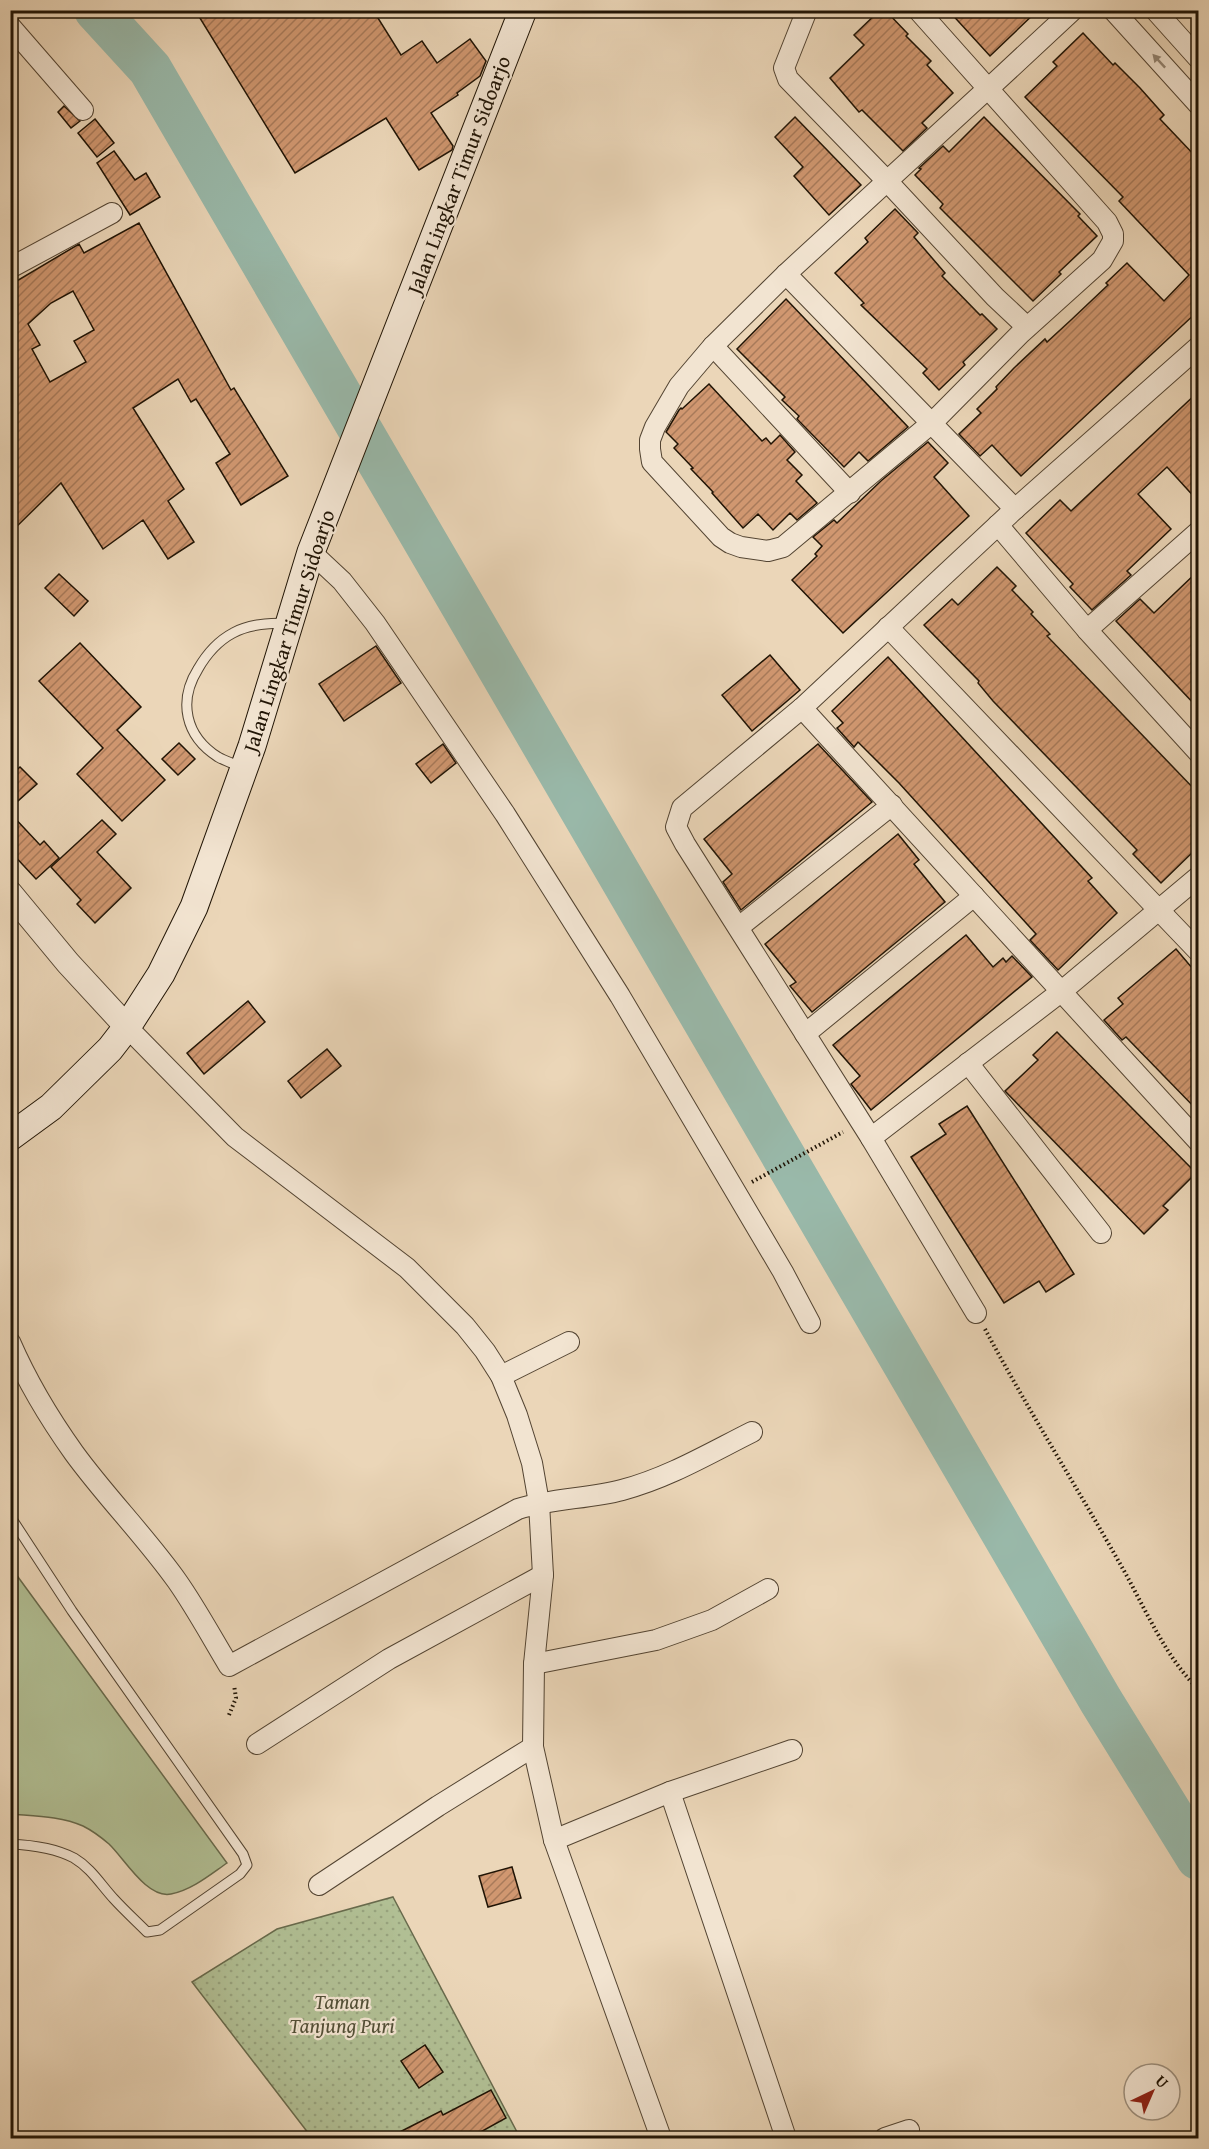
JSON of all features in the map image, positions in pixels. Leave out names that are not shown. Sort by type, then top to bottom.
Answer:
[{"type":"main road","name":"Jalan Lingkar Timur Sidoarjo","points":[[10,1137],[51,1107],[110,1049],[127,1028],[161,974],[194,907],[244,768],[316,540],[523,10]]},
{"type":"street","points":[[807,10],[784,68],[785,74],[995,297],[1027,327]]},
{"type":"street","points":[[918,10],[988,89],[1107,222],[1113,234],[1113,241],[1102,260],[1027,327],[933,422],[850,493],[783,547],[768,551],[741,547],[721,537],[652,462],[650,440],[655,427],[680,386],[712,346],[786,274],[988,89],[1073,10]]},
{"type":"street","points":[[1113,10],[1198,104]]},
{"type":"street","points":[[1155,10],[1198,58]]},
{"type":"street","points":[[10,26],[83,110]]},
{"type":"street","points":[[10,268],[112,213]]},
{"type":"street","points":[[786,274],[933,422],[1015,509]]},
{"type":"street","points":[[712,346],[850,493]]},
{"type":"street","points":[[976,1313],[806,1034],[676,827],[682,808],[802,708],[1015,509],[1198,347]]},
{"type":"street","points":[[998,525],[1087,630],[1198,752]]},
{"type":"street","points":[[1087,630],[1197,538]]},
{"type":"street","points":[[316,540],[342,582],[375,623],[505,814],[621,996],[783,1272],[810,1323]]},
{"type":"street","points":[[888,627],[1198,951]]},
{"type":"street","points":[[802,708],[1198,1141]]},
{"type":"street","points":[[739,927],[892,805]]},
{"type":"street","points":[[865,1130],[968,1063],[1062,991],[1198,878]]},
{"type":"street","points":[[10,892],[68,963],[127,1028],[235,1137],[407,1268],[465,1326],[485,1351],[501,1377],[517,1415],[532,1463],[539,1503],[543,1575],[534,1664],[533,1747],[554,1840],[661,2139]]},
{"type":"street","points":[[806,1034],[974,896]]},
{"type":"street","points":[[968,1063],[1101,1233]]},
{"type":"street","points":[[10,1342],[42,1404],[74,1453],[126,1514],[177,1581],[229,1666],[518,1509],[539,1503],[624,1490],[676,1470],[752,1432]]},
{"type":"street","points":[[501,1377],[569,1342]]},
{"type":"street","points":[[257,1744],[389,1659],[543,1575]]},
{"type":"street","points":[[534,1664],[656,1640],[712,1620],[768,1589]]},
{"type":"street","points":[[319,1885],[438,1806],[533,1747]]},
{"type":"street","points":[[554,1840],[670,1792],[792,1750]]},
{"type":"street","points":[[670,1792],[786,2139]]},
{"type":"street","points":[[885,2139],[909,2130]]},
{"type":"lane","points":[[244,768],[218,757],[197,737],[190,725],[186,709],[188,689],[206,657],[233,633],[253,626],[289,623]]},
{"type":"lane","points":[[10,1516],[72,1611],[243,1854],[247,1866],[240,1874],[160,1930],[147,1932],[113,1898],[92,1872],[75,1859],[37,1846],[10,1844]]},
{"type":"path","points":[[756,1180],[820,1145],[865,1130]]},
{"type":"path","points":[[976,1313],[1121,1564],[1172,1658],[1198,1689]]},
{"type":"path","points":[[229,1666],[236,1698],[229,1715]]},
{"type":"green space","points":[[10,1566],[227,1863],[201,1881],[179,1892],[162,1894],[145,1884],[109,1844],[83,1826],[57,1818],[11,1814]]},
{"type":"green space","name":"Taman Tanjung Puri","points":[[393,1897],[517,2132],[515,2138],[312,2138],[192,1982],[277,1929]]},
{"type":"building","points":[[195,10],[373,10],[401,55],[422,41],[437,63],[470,39],[486,61],[480,76],[457,93],[458,95],[431,113],[453,146],[452,150],[419,170],[386,118],[295,173]]},
{"type":"building","points":[[880,10],[885,10],[908,34],[906,36],[931,61],[927,65],[953,93],[922,123],[927,128],[903,151],[862,110],[859,112],[830,78],[864,45],[854,35]]},
{"type":"building","points":[[948,10],[1038,10],[990,56]]},
{"type":"building","points":[[1083,33],[1113,65],[1115,63],[1140,88],[1164,115],[1160,119],[1198,159],[1198,311],[1021,476],[992,445],[980,456],[959,434],[981,413],[977,409],[1014,368],[1045,339],[1047,342],[1071,320],[1108,285],[1106,283],[1127,263],[1164,301],[1189,275],[1119,201],[1123,197],[1025,97],[1057,66],[1053,62]]},
{"type":"building","points":[[64,106],[80,121],[71,128],[58,112]]},
{"type":"building","points":[[795,117],[861,185],[829,215],[794,176],[803,167],[775,137]]},
{"type":"building","points":[[984,117],[1080,214],[1078,216],[1097,236],[1059,272],[1061,274],[1033,301],[940,208],[943,204],[915,175],[921,169],[919,168],[943,146],[949,152]]},
{"type":"building","points":[[95,119],[114,143],[97,157],[78,133]]},
{"type":"building","points":[[114,151],[135,180],[146,173],[160,197],[130,215],[97,163]]},
{"type":"building","points":[[895,209],[918,233],[914,237],[945,273],[942,276],[997,329],[963,362],[965,365],[939,390],[923,373],[927,369],[861,305],[864,303],[835,273],[868,242],[865,238]]},
{"type":"building","points":[[139,223],[231,390],[234,388],[288,476],[241,505],[216,463],[230,454],[196,399],[191,402],[178,379],[133,408],[184,489],[168,501],[194,542],[168,559],[143,520],[103,549],[61,483],[10,533],[10,285],[79,244],[84,253]],"holes":[[[73,291],[94,330],[74,341],[86,362],[50,382],[32,349],[40,345],[28,324],[51,303]]]},
{"type":"building","points":[[786,299],[908,427],[868,461],[859,452],[844,467],[797,419],[799,416],[782,400],[785,397],[737,349]]},
{"type":"building","points":[[709,384],[762,441],[766,438],[771,444],[780,435],[795,452],[787,460],[802,475],[796,481],[817,503],[797,520],[790,513],[773,530],[758,514],[743,528],[674,448],[678,444],[666,432],[679,410]]},
{"type":"building","points":[[1198,392],[1198,501],[1167,467],[1138,494],[1171,529],[1127,571],[1131,575],[1092,610],[1070,587],[1073,584],[1026,533],[1060,500],[1071,511]]},
{"type":"building","points":[[928,442],[948,463],[934,477],[969,516],[843,633],[792,580],[817,556],[815,554],[822,546],[813,537],[834,520],[837,523],[882,480]]},
{"type":"building","points":[[997,567],[1016,586],[1012,590],[1050,634],[1047,636],[1198,793],[1198,847],[1161,883],[1133,854],[1137,850],[993,701],[978,683],[979,681],[924,625],[952,599],[958,605]]},
{"type":"building","points":[[1198,571],[1198,708],[1116,621],[1140,599],[1154,613]]},
{"type":"building","points":[[59,574],[88,601],[74,616],[45,588]]},
{"type":"building","points":[[80,643],[141,707],[117,730],[165,780],[122,821],[77,774],[103,748],[39,681]]},
{"type":"building","points":[[376,646],[401,683],[344,721],[319,684]]},
{"type":"building","points":[[770,655],[800,690],[752,731],[722,695]]},
{"type":"building","points":[[888,657],[1092,878],[1088,881],[1117,913],[1058,970],[1030,940],[1036,934],[899,783],[858,742],[854,747],[837,728],[843,723],[832,711]]},
{"type":"building","points":[[179,743],[195,759],[178,775],[162,759]]},
{"type":"building","points":[[443,744],[456,763],[431,783],[416,764]]},
{"type":"building","points":[[818,744],[872,802],[741,910],[723,882],[732,874],[704,839]]},
{"type":"building","points":[[20,767],[37,784],[10,808],[10,776]]},
{"type":"building","points":[[10,813],[40,845],[44,841],[59,858],[36,879],[10,851]]},
{"type":"building","points":[[102,820],[116,834],[97,852],[131,888],[95,923],[77,904],[81,900],[51,867]]},
{"type":"building","points":[[898,834],[919,860],[914,864],[945,902],[812,1012],[790,986],[796,982],[765,944]]},
{"type":"building","points":[[966,935],[993,967],[1003,958],[1006,962],[1012,956],[1032,977],[871,1110],[851,1084],[860,1076],[833,1045]]},
{"type":"building","points":[[1176,949],[1198,975],[1198,1111],[1126,1037],[1122,1040],[1104,1020],[1123,1004],[1118,998]]},
{"type":"building","points":[[248,1001],[265,1022],[204,1074],[187,1053]]},
{"type":"building","points":[[1057,1032],[1196,1173],[1163,1206],[1168,1210],[1144,1234],[1005,1091],[1038,1060],[1033,1055]]},
{"type":"building","points":[[327,1049],[341,1066],[301,1098],[288,1081]]},
{"type":"building","points":[[967,1106],[1074,1274],[1046,1292],[1039,1281],[1004,1303],[911,1157],[946,1134],[939,1124]]},
{"type":"building","points":[[512,1867],[521,1898],[488,1907],[479,1876]]},
{"type":"building","points":[[425,2045],[443,2072],[419,2088],[401,2061]]},
{"type":"building","points":[[491,2090],[506,2118],[468,2139],[386,2139],[441,2111],[443,2115]]},
{"type":"waterway","points":[[96,10],[150,69],[1101,1701],[1198,1858]]}]
